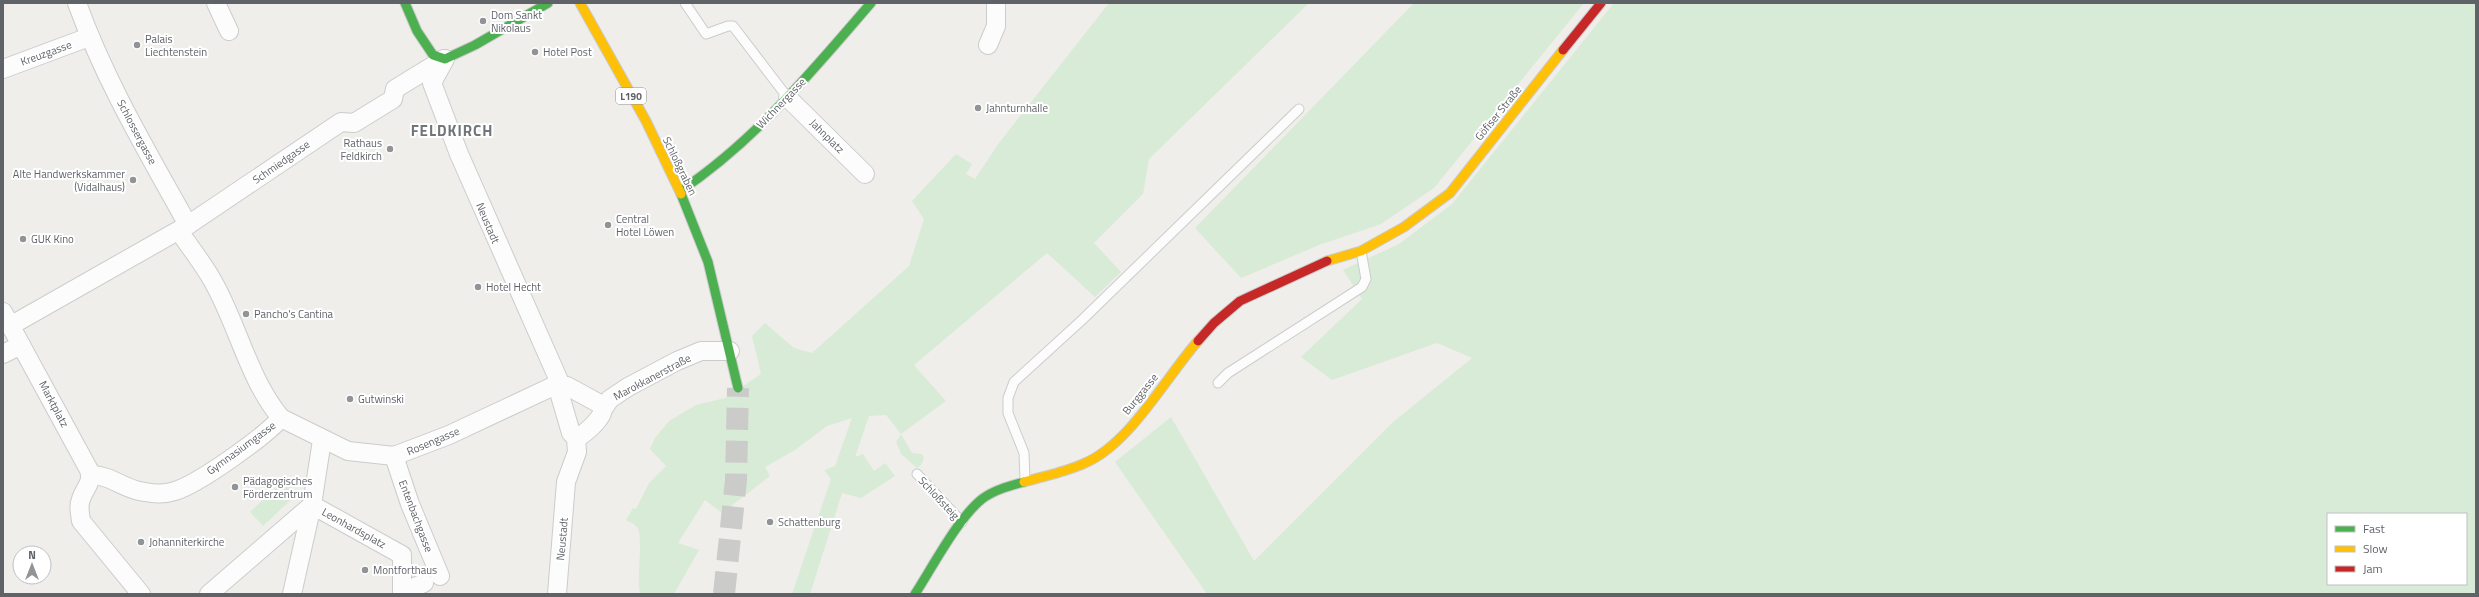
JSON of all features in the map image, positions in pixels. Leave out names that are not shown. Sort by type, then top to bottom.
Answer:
[{"type":"main road","points":[[405,3],[417,31],[433,55],[445,59]]},
{"type":"main road","name":"Schmiedgasse","points":[[445,59],[548,3]]},
{"type":"main road","name":"Schloßgraben","points":[[580,3],[680,191],[702,244],[730,351]]},
{"type":"main road","name":"Göfiser Straße","points":[[1404,228],[1450,193],[1601,3]]},
{"type":"main road","name":"Wichnergasse","points":[[680,191],[704,175],[788,98],[864,6]]},
{"type":"main road","name":"Burggasse","points":[[915,594],[962,522],[981,500],[997,490],[1025,480],[1086,463],[1114,444],[1156,396],[1178,364],[1214,323],[1240,301],[1319,263],[1361,251],[1404,228]]},
{"type":"main road","name":"L190","points":[[730,351],[738,388]]},
{"type":"street","name":"Schlossergasse","points":[[77,3],[89,37],[184,228]]},
{"type":"street","points":[[216,3],[229,31]]},
{"type":"street","points":[[988,45],[996,26],[996,3]]},
{"type":"street","name":"Kreuzgasse","points":[[3,69],[89,37]]},
{"type":"street","name":"Schmiedgasse","points":[[7,319],[184,228],[341,122],[354,123],[394,99],[395,89],[445,59]]},
{"type":"street","name":"Neustadt","points":[[445,59],[432,84],[462,161],[560,384],[559,392],[571,433],[576,438],[577,452],[566,482],[557,594]]},
{"type":"street","name":"Jahnplatz","points":[[788,98],[865,174]]},
{"type":"street","name":"Gymnasiumgasse","points":[[91,475],[110,478],[133,490],[160,493],[176,491],[232,456],[273,427],[281,418],[261,388],[216,286],[184,228]]},
{"type":"street","name":"Marktplatz","points":[[7,319],[47,390],[91,475]]},
{"type":"street","points":[[3,354],[21,345]]},
{"type":"street","name":"Marokkanerstraße","points":[[602,409],[610,399],[622,391],[677,361],[701,351],[730,351]]},
{"type":"street","points":[[560,384],[567,386],[600,404],[602,409],[602,414],[582,436],[576,438]]},
{"type":"street","name":"Rosengasse","points":[[281,418],[322,440],[348,451],[394,456],[449,435],[560,384]]},
{"type":"street","points":[[209,594],[312,505],[322,440]]},
{"type":"street","name":"Entenbachgasse","points":[[394,456],[410,504],[432,580]]},
{"type":"street","points":[[91,475],[91,481],[81,498],[79,507],[83,525],[141,594]]},
{"type":"street","name":"Leonhardsplatz","points":[[292,594],[312,505],[402,555],[402,593],[432,580]]},
{"type":"lane","points":[[685,3],[706,34],[733,26],[788,98]]},
{"type":"lane","points":[[1025,480],[1024,453],[1008,414],[1008,398],[1014,382],[1082,320],[1299,109]]},
{"type":"lane","points":[[1218,383],[1228,373],[1362,287],[1366,279],[1361,251]]},
{"type":"lane","name":"Schloßsteig","points":[[917,474],[962,522]]},
{"type":"green space","points":[[1109,3],[1309,3],[1149,159],[1143,194],[1094,243],[1121,272],[1095,297],[1047,253],[914,365],[946,401],[901,434],[886,415],[869,416],[855,457],[863,454],[874,471],[885,463],[895,476],[861,498],[842,493],[810,594],[792,594],[831,479],[824,470],[835,466],[852,418],[827,426],[795,450],[765,467],[770,476],[722,513],[705,500],[678,543],[699,550],[674,594],[640,594],[639,532],[636,526],[626,520],[633,508],[636,509],[649,483],[666,466],[650,449],[655,438],[669,421],[696,405],[725,398],[761,374],[752,336],[765,323],[794,348],[812,353],[909,266],[924,219],[912,201],[956,154],[972,164],[966,174],[975,179],[999,143]]},
{"type":"green space","points":[[1414,3],[1584,3],[1434,188],[1381,224],[1319,245],[1241,278],[1195,228]]},
{"type":"green space","points":[[1614,3],[2476,3],[2476,594],[1207,594],[1115,462],[1171,417],[1254,561],[1393,422],[1472,358],[1437,343],[1332,380],[1301,357],[1362,299],[1343,270],[1399,244],[1452,204]]},
{"type":"green space","points":[[901,434],[912,453],[922,454],[924,458],[921,465],[917,468],[901,454],[896,442]]},
{"type":"green space","points":[[284,480],[297,494],[263,526],[250,512]]},
{"type":"tunnel","points":[[724,594],[736,480],[738,388]]},
{"type":"traffic: fast","points":[[405,3],[417,31],[433,55],[445,59],[475,45],[548,3]]},
{"type":"traffic: fast","points":[[680,191],[733,150],[758,127],[805,79],[871,3]]},
{"type":"traffic: fast","points":[[681,194],[708,262],[738,388]]},
{"type":"traffic: fast","points":[[915,594],[946,544],[973,507],[992,493],[1024,482]]},
{"type":"traffic: slow","points":[[580,3],[646,121],[681,194]]},
{"type":"traffic: slow","points":[[1327,261],[1361,251],[1404,227],[1450,193],[1563,50]]},
{"type":"traffic: slow","points":[[1024,482],[1070,469],[1101,454],[1132,426],[1198,341]]},
{"type":"traffic: jam","points":[[1563,50],[1601,3]]},
{"type":"traffic: jam","points":[[1198,341],[1214,323],[1240,301],[1327,261]]},
{"type":"place","name":"Dom Sankt Nikolaus","points":[[483,21]]},
{"type":"place","name":"Palais Liechtenstein","points":[[137,45]]},
{"type":"place","name":"Hotel Post","points":[[535,52]]},
{"type":"place","name":"Jahnturnhalle","points":[[978,108]]},
{"type":"place","name":"Rathaus Feldkirch","points":[[390,149]]},
{"type":"place","name":"Alte Handwerkskammer (Vidalhaus)","points":[[133,180]]},
{"type":"place","name":"Central Hotel Löwen","points":[[608,225]]},
{"type":"place","name":"GUK Kino","points":[[23,239]]},
{"type":"place","name":"Hotel Hecht","points":[[478,287]]},
{"type":"place","name":"Pancho's Cantina","points":[[246,314]]},
{"type":"place","name":"Gutwinski","points":[[350,399]]},
{"type":"place","name":"Pädagogisches Förderzentrum","points":[[235,487]]},
{"type":"place","name":"Schattenburg","points":[[770,522]]},
{"type":"place","name":"Johanniterkirche","points":[[141,542]]},
{"type":"place","name":"Montforthaus","points":[[365,570]]},
{"type":"district","name":"FELDKIRCH","points":[[452,131]]}]
